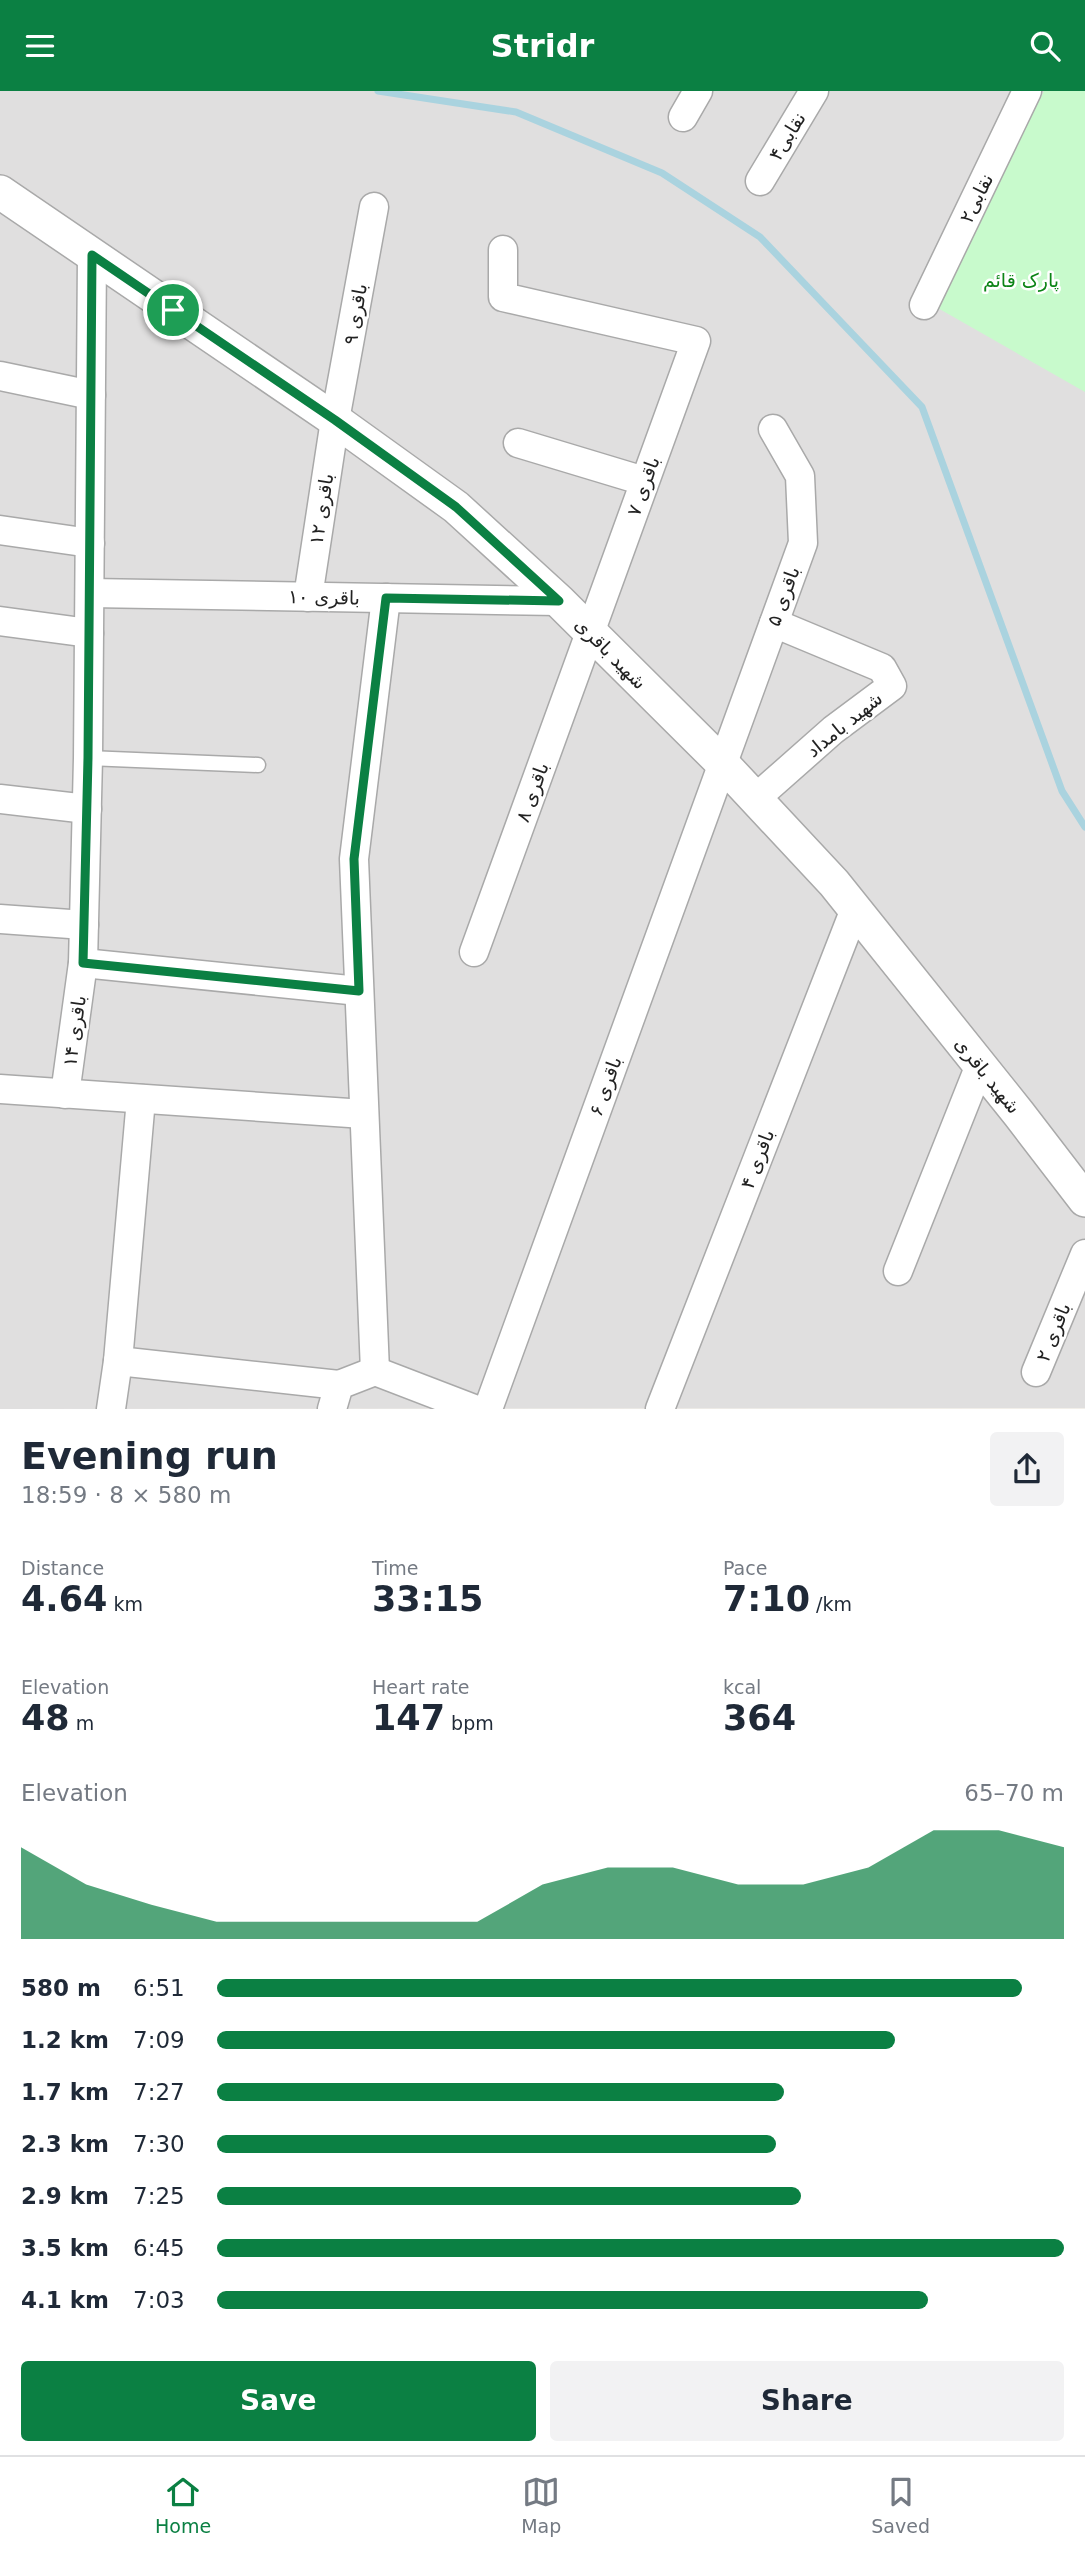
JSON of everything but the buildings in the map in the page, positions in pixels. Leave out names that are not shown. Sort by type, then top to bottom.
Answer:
[{"type":"street","points":[[683,117],[698,91]]},
{"type":"street","name":"نقابی۴","points":[[760,181],[814,91]]},
{"type":"street","name":"نقابی۲","points":[[925,305],[1027,91]]},
{"type":"street","name":"شهید باقری","points":[[0,192],[335,420],[456,507],[559,601],[722,763],[834,883],[1085,1200]]},
{"type":"street","name":"باقری ۹","points":[[335,420],[374,207]]},
{"type":"street","name":"باقری ۷","points":[[503,250],[503,297],[696,341],[590,632]]},
{"type":"street","name":"باقری ۱۴","points":[[65,1094],[83,963],[88,758],[92,255]]},
{"type":"street","points":[[0,376],[91,395]]},
{"type":"street","name":"باقری ۱۲","points":[[307,597],[335,420]]},
{"type":"street","name":"باقری ۵","points":[[722,763],[803,543],[800,476],[774,429]]},
{"type":"street","points":[[518,443],[645,481]]},
{"type":"street","points":[[0,530],[90,543]]},
{"type":"street","name":"باقری ۱۰","points":[[90,593],[559,601]]},
{"type":"street","points":[[351,1386],[364,1114],[354,859],[386,598]]},
{"type":"street","points":[[0,621],[89,633]]},
{"type":"street","name":"شهید بامداد","points":[[755,799],[834,730],[892,686],[882,668],[774,623]]},
{"type":"street","name":"باقری ۸","points":[[474,952],[590,632]]},
{"type":"street","name":"باقری ۶","points":[[488,1409],[722,763]]},
{"type":"street","points":[[0,799],[87,810]]},
{"type":"street","name":"باقری ۴","points":[[660,1409],[855,909]]},
{"type":"street","points":[[0,919],[84,925]]},
{"type":"street","points":[[83,963],[359,991]]},
{"type":"street","points":[[898,1272],[980,1065]]},
{"type":"street","points":[[0,1089],[364,1114]]},
{"type":"street","points":[[111,1409],[118,1361],[141,1099]]},
{"type":"street","name":"باقری ۲","points":[[1036,1372],[1085,1254]]},
{"type":"street","points":[[118,1361],[351,1386],[474,1409]]},
{"type":"lane","points":[[88,758],[258,765]]},
{"type":"shaded area","points":[[0,91],[1085,91],[1085,1408],[0,1409]]},
{"type":"green space","name":"پارک قائم","points":[[1044,91],[1085,91],[1085,392],[936,307]]},
{"type":"waterway","points":[[378,91],[516,112],[662,173],[760,237],[922,407],[1062,791],[1085,827]]},
{"type":"route","points":[[92,255],[173,310],[335,420],[456,507],[559,601],[386,598],[354,859],[359,991],[83,963],[88,758],[92,255]]}]
